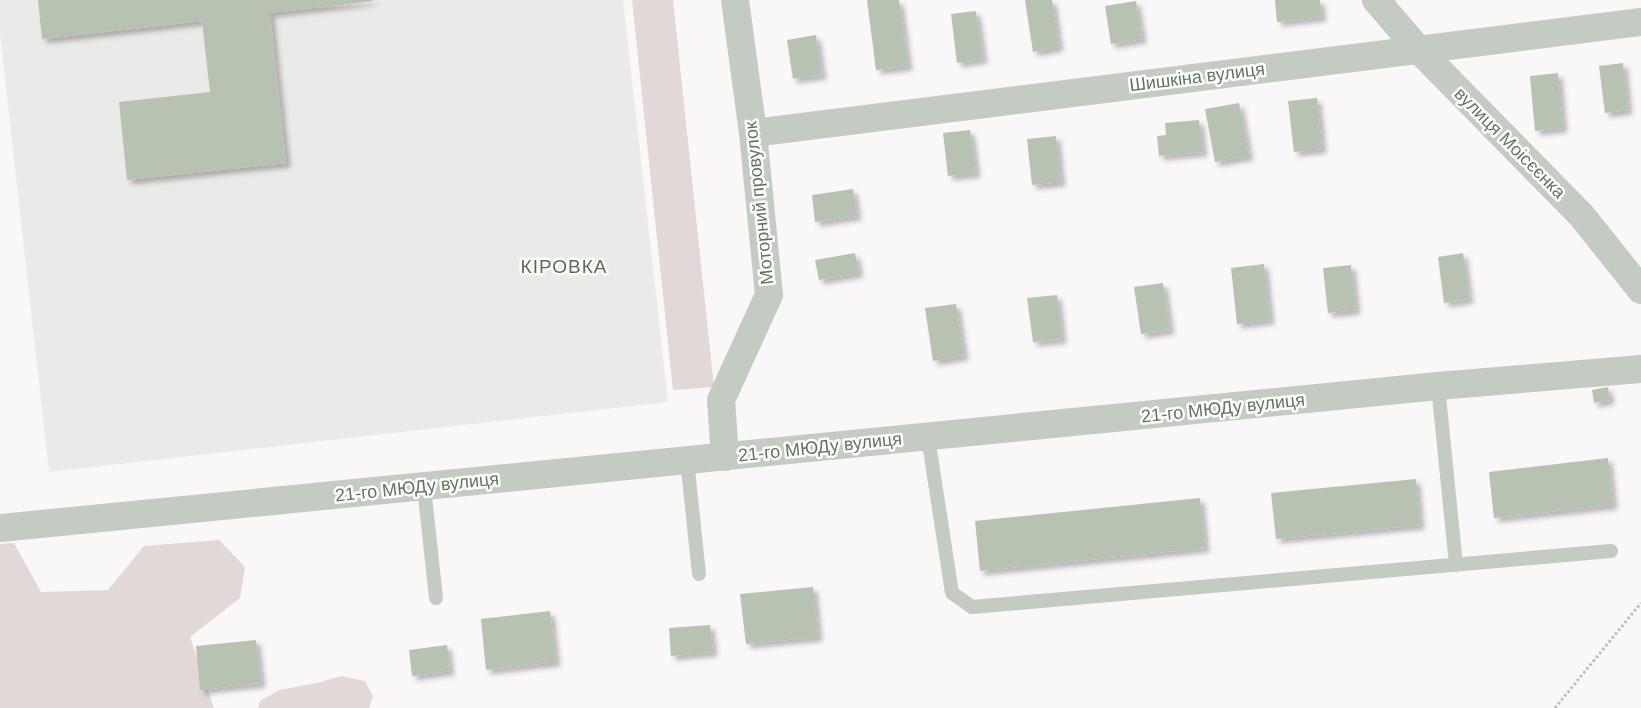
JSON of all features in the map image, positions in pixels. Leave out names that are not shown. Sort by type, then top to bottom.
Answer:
[{"type":"street","name":"Моторний провулок","points":[[724,457],[721,400],[769,295],[753,133],[735,0]]},
{"type":"street","name":"вулиця Моісєєнка","points":[[1376,0],[1418,49],[1582,216],[1641,290]]},
{"type":"street","name":"Шишкіна вулиця","points":[[753,133],[1641,22]]},
{"type":"street","name":"21-го МЮДу вулиця","points":[[0,528],[1438,386],[1641,369]]},
{"type":"lane","points":[[1438,386],[1456,565]]},
{"type":"lane","points":[[928,437],[952,593],[972,607],[1612,552]]},
{"type":"lane","points":[[687,460],[699,574]]},
{"type":"lane","points":[[424,487],[436,598]]},
{"type":"path","points":[[1555,708],[1641,603]]},
{"type":"shaded area","points":[[0,0],[623,0],[668,402],[49,472],[0,34]]},
{"type":"shaded area","points":[[632,0],[673,0],[714,387],[673,390]]},
{"type":"shaded area","points":[[219,540],[245,567],[240,598],[190,637],[214,708],[0,708],[0,544],[14,543],[41,592],[108,590],[144,546]]},
{"type":"shaded area","points":[[341,676],[365,681],[373,696],[369,708],[258,708],[260,701],[279,690],[317,683]]},
{"type":"building","points":[[38,0],[373,1],[270,13],[286,163],[127,180],[119,102],[210,92],[202,21],[42,39]]},
{"type":"building","points":[[867,0],[899,0],[908,66],[876,70]]},
{"type":"building","points":[[1025,0],[1052,0],[1059,47],[1033,52]]},
{"type":"building","points":[[1275,0],[1320,0],[1322,17],[1277,22]]},
{"type":"building","points":[[1136,1],[1142,39],[1111,44],[1105,6]]},
{"type":"building","points":[[976,11],[983,59],[957,63],[951,14]]},
{"type":"building","points":[[816,35],[822,75],[793,79],[787,40]]},
{"type":"building","points":[[1623,63],[1628,110],[1605,113],[1599,66]]},
{"type":"building","points":[[1558,73],[1563,128],[1535,131],[1530,76]]},
{"type":"building","points":[[1317,98],[1322,149],[1294,152],[1288,101]]},
{"type":"building","points":[[1239,103],[1249,156],[1215,162],[1205,109]]},
{"type":"building","points":[[1199,120],[1203,152],[1159,156],[1157,136],[1166,135],[1165,123]]},
{"type":"building","points":[[970,130],[976,173],[948,176],[943,133]]},
{"type":"building","points":[[1056,136],[1061,182],[1032,185],[1027,139]]},
{"type":"building","points":[[853,189],[857,216],[815,222],[812,195]]},
{"type":"building","points":[[855,253],[859,273],[819,280],[815,260]]},
{"type":"building","points":[[1463,253],[1469,299],[1444,303],[1438,257]]},
{"type":"building","points":[[1264,264],[1270,320],[1237,324],[1231,268]]},
{"type":"building","points":[[1351,265],[1356,310],[1328,313],[1323,268]]},
{"type":"building","points":[[1163,283],[1170,330],[1141,334],[1134,287]]},
{"type":"building","points":[[1057,295],[1062,339],[1033,342],[1027,298]]},
{"type":"building","points":[[956,304],[964,356],[933,361],[925,308]]},
{"type":"building","points":[[1608,387],[1610,400],[1594,403],[1592,390]]},
{"type":"building","points":[[1608,458],[1613,505],[1494,518],[1489,472]]},
{"type":"building","points":[[1416,479],[1420,525],[1276,539],[1271,493]]},
{"type":"building","points":[[1200,498],[1205,548],[980,571],[975,521]]},
{"type":"building","points":[[813,587],[818,637],[746,644],[740,594]]},
{"type":"building","points":[[550,611],[556,662],[486,670],[481,619]]},
{"type":"building","points":[[710,625],[713,652],[671,656],[669,628]]},
{"type":"building","points":[[256,640],[261,683],[200,690],[196,646]]},
{"type":"building","points":[[447,645],[450,671],[412,676],[409,650]]},
{"type":"district","name":"КІРОВКА","points":[[564,266]]}]
